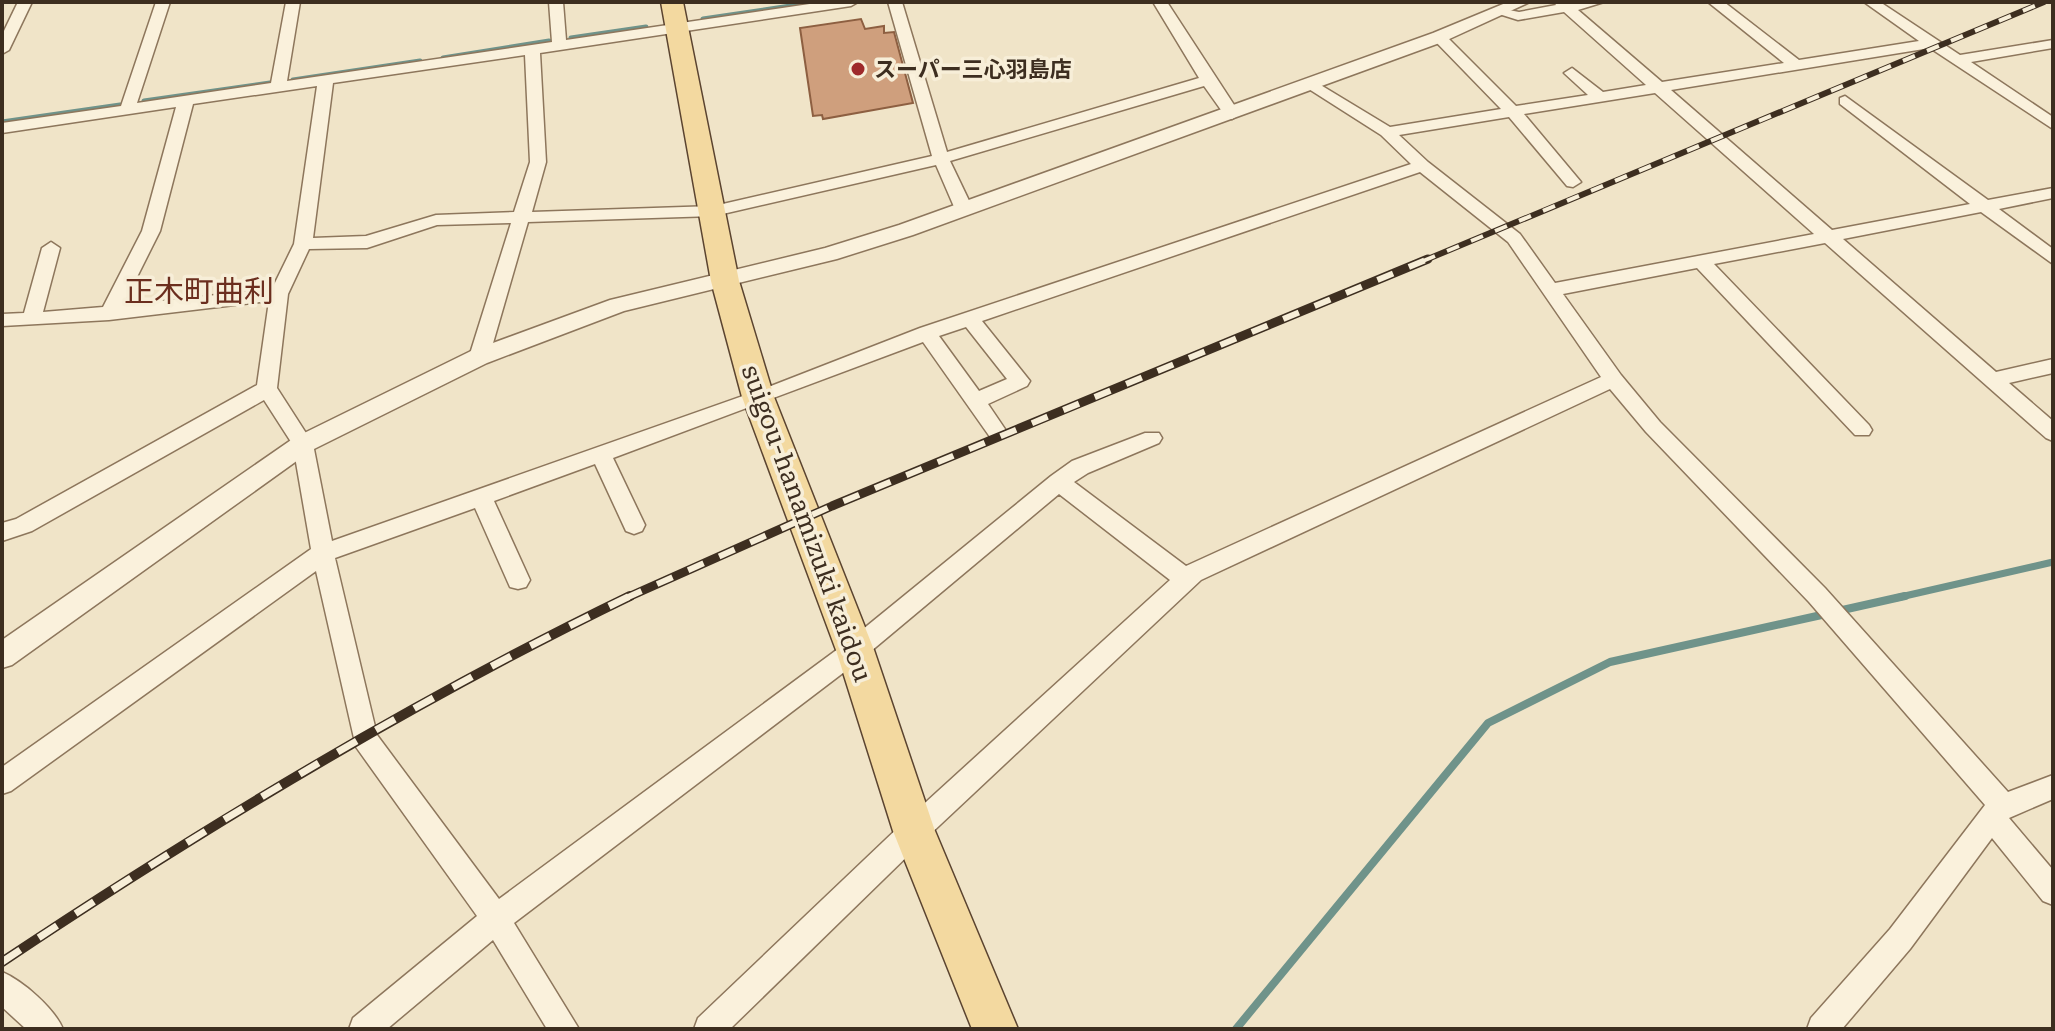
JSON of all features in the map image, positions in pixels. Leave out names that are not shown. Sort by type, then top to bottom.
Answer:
[{"type":"main road","name":"suigou-hanamizuki kaidou","points":[[674,15],[725,281],[758,397],[855,650],[914,831],[995,1029]]},
{"type":"street","points":[[2,50],[25,2]]},
{"type":"street","points":[[128,108],[163,2]]},
{"type":"street","points":[[278,87],[293,2]]},
{"type":"street","points":[[556,2],[559,44]]},
{"type":"street","points":[[2,128],[559,44],[674,15],[851,2]]},
{"type":"street","points":[[895,2],[941,159],[964,209]]},
{"type":"street","points":[[1160,2],[1194,55],[1206,81],[1232,114]]},
{"type":"street","points":[[2,656],[303,444],[479,357],[618,305],[830,254],[964,209],[1232,114],[1439,37],[1522,2]]},
{"type":"street","points":[[1504,11],[1518,16],[1564,4],[1597,2]]},
{"type":"street","points":[[1715,2],[1797,66]]},
{"type":"street","points":[[1871,2],[2053,124]]},
{"type":"street","points":[[1564,4],[2053,433]]},
{"type":"street","points":[[1439,37],[1513,112],[1573,182]]},
{"type":"street","points":[[1387,132],[1932,43]]},
{"type":"street","points":[[1957,60],[2053,44]]},
{"type":"street","points":[[479,357],[538,162],[532,48]]},
{"type":"street","points":[[1572,73],[1601,98]]},
{"type":"street","points":[[326,79],[303,244],[279,294],[267,389],[303,444],[323,553],[365,739],[496,919],[564,1029]]},
{"type":"street","points":[[303,244],[367,242],[436,220],[519,220],[714,211],[941,159],[1206,81]]},
{"type":"street","points":[[1309,84],[1387,132],[1422,166],[1514,238],[1614,380],[1653,427],[1855,637],[1997,811],[2053,891]]},
{"type":"street","points":[[109,314],[151,231],[186,100]]},
{"type":"street","points":[[1845,101],[2053,258]]},
{"type":"street","points":[[2,782],[323,553],[601,455],[927,333],[1422,166]]},
{"type":"street","points":[[1551,290],[2053,193]]},
{"type":"street","points":[[32,319],[51,248]]},
{"type":"street","points":[[1701,261],[1862,430]]},
{"type":"street","points":[[2,320],[109,314],[202,300],[279,294]]},
{"type":"street","points":[[970,319],[1020,381],[975,401]]},
{"type":"street","points":[[927,333],[997,432]]},
{"type":"street","points":[[1991,380],[2053,366]]},
{"type":"street","points":[[709,1029],[914,831],[1193,573],[1590,388],[1614,380]]},
{"type":"street","points":[[2,532],[24,525],[267,389]]},
{"type":"street","points":[[364,1029],[496,919],[855,650],[1059,482],[1080,467],[1152,438]]},
{"type":"street","points":[[601,455],[634,525]]},
{"type":"street","points":[[1059,482],[1186,579]]},
{"type":"street","points":[[481,497],[518,580]]},
{"type":"street","points":[[1822,1029],[1900,939],[1997,811],[2053,787]]},
{"type":"street","points":[[2,987],[48,1029]]},
{"type":"building","name":"スーパー三心羽島店","points":[[861,19],[865,29],[884,26],[884,33],[894,32],[913,103],[823,119],[822,115],[813,116],[800,28]]},
{"type":"waterway","points":[[703,19],[817,2]]},
{"type":"waterway","points":[[571,38],[646,27]]},
{"type":"waterway","points":[[443,58],[549,41]]},
{"type":"waterway","points":[[293,80],[420,61]]},
{"type":"waterway","points":[[144,101],[270,83]]},
{"type":"waterway","points":[[2,122],[120,105]]},
{"type":"waterway","points":[[1896,598],[2053,562]]},
{"type":"waterway","points":[[1838,611],[1905,596]]},
{"type":"waterway","points":[[1236,1029],[1488,723],[1610,662],[1826,614]]},
{"type":"railway","points":[[1423,261],[2044,2]]},
{"type":"railway","points":[[626,598],[832,506],[1428,259]]},
{"type":"railway","points":[[2,962],[154,863],[310,768],[469,679],[630,596]]},
{"type":"place","name":"スーパー三心羽島店","points":[[858,69]]},
{"type":"district","name":"正木町曲利","points":[[199,292]]}]
